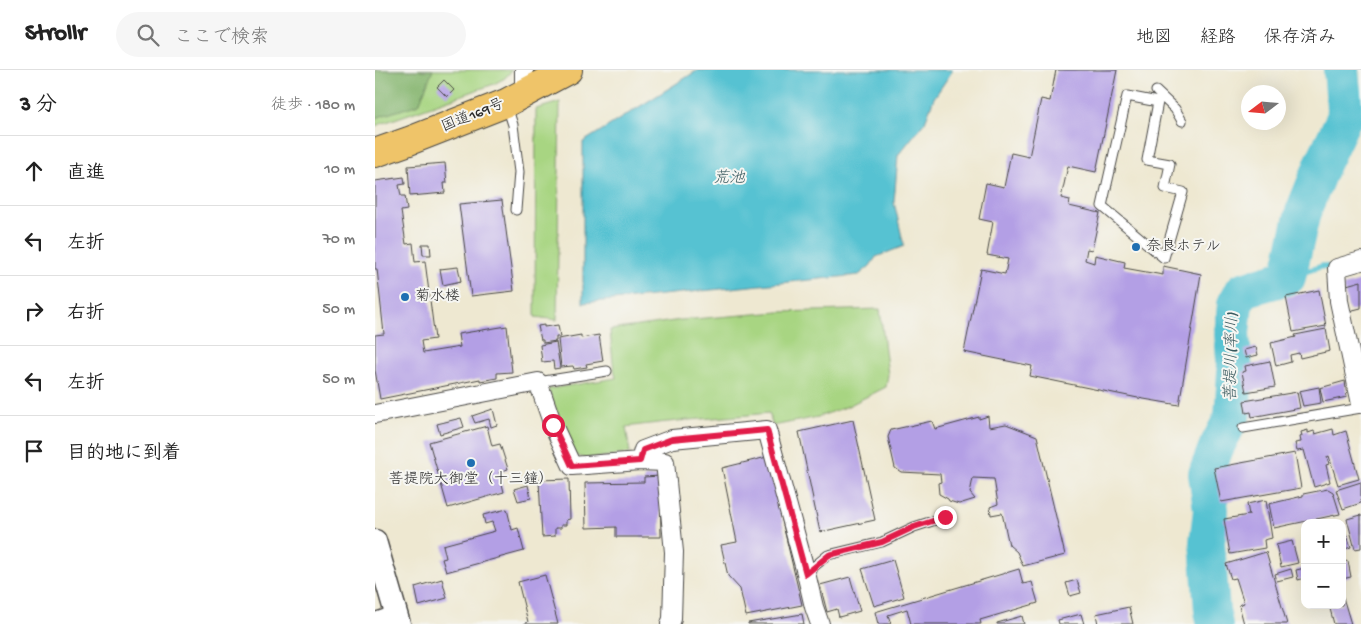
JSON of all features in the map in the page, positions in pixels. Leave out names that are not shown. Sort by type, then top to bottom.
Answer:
[{"type":"highway","name":"国道169号","points":[[375,153],[418,138],[518,89],[568,70]]},
{"type":"street","points":[[1361,261],[1337,268],[1339,301],[1361,406]]},
{"type":"street","points":[[375,414],[538,382],[553,425],[572,466],[640,461],[665,462],[674,552],[670,624]]},
{"type":"street","points":[[640,461],[643,450],[672,439],[767,430],[819,624]]},
{"type":"street","points":[[375,541],[398,620],[376,624]]},
{"type":"lane","points":[[516,210],[519,172],[513,125],[518,89]]},
{"type":"lane","points":[[1156,91],[1175,109],[1182,121]]},
{"type":"lane","points":[[1127,96],[1158,102],[1147,160],[1170,164],[1165,188],[1183,192],[1163,258],[1102,206],[1127,96]]},
{"type":"lane","points":[[538,382],[607,371]]},
{"type":"lane","points":[[1243,428],[1361,406]]},
{"type":"lane","points":[[806,574],[829,555],[882,542],[914,527],[945,517]]},
{"type":"green space","points":[[375,70],[512,70],[505,78],[494,84],[375,126]]},
{"type":"green space","points":[[375,70],[433,70],[419,104],[375,118]]},
{"type":"green space","points":[[560,102],[557,320],[535,317],[536,109]]},
{"type":"green space","points":[[880,309],[888,375],[886,387],[846,407],[818,417],[773,426],[769,413],[626,427],[630,453],[588,459],[574,455],[548,389],[616,378],[610,330],[681,320],[779,312]]},
{"type":"water","name":"荒池","points":[[698,70],[953,70],[934,98],[925,122],[898,155],[894,202],[904,246],[876,257],[870,266],[859,275],[583,303],[583,142]]},
{"type":"building","points":[[1056,70],[1117,70],[1096,172],[1068,166],[1061,198],[1070,200],[1069,206],[1100,213],[1092,250],[1087,249],[1085,260],[1094,263],[1095,255],[1125,262],[1124,268],[1163,275],[1163,266],[1201,274],[1179,405],[1030,376],[1032,366],[964,352],[981,269],[1005,274],[1008,259],[987,255],[993,222],[979,219],[986,183],[1004,187],[1011,153],[1029,157],[1041,99],[1050,101]]},
{"type":"building","points":[[444,80],[454,90],[447,97],[437,87]]},
{"type":"building","points":[[445,163],[447,183],[444,183],[445,193],[410,196],[408,166]]},
{"type":"building","name":"菊水楼","points":[[404,177],[405,184],[399,185],[401,196],[405,196],[407,210],[401,211],[406,244],[413,243],[415,262],[425,261],[435,339],[421,341],[423,353],[460,347],[458,334],[507,326],[512,372],[497,373],[497,378],[480,381],[480,379],[380,399],[375,370],[375,335],[384,334],[377,269],[375,269],[375,181]]},
{"type":"building","points":[[502,200],[514,291],[471,296],[459,204]]},
{"type":"building","points":[[422,244],[430,244],[431,255],[423,255]]},
{"type":"building","points":[[458,267],[461,281],[443,285],[440,269]]},
{"type":"building","points":[[1361,281],[1361,308],[1349,311],[1343,286]]},
{"type":"building","points":[[1319,290],[1326,326],[1293,332],[1286,297]]},
{"type":"building","points":[[544,325],[544,327],[558,325],[560,337],[556,337],[556,341],[543,343],[538,326]]},
{"type":"building","points":[[1326,329],[1330,351],[1300,358],[1299,353],[1290,355],[1291,362],[1276,366],[1271,343],[1296,337],[1295,335]]},
{"type":"building","points":[[581,335],[581,338],[599,335],[603,361],[586,364],[587,367],[574,369],[573,366],[561,367],[558,339]]},
{"type":"building","points":[[556,342],[560,368],[554,369],[553,361],[542,362],[540,345]]},
{"type":"building","points":[[1256,347],[1258,355],[1246,358],[1244,350]]},
{"type":"building","points":[[1270,361],[1275,387],[1246,392],[1242,372],[1246,371],[1245,366]]},
{"type":"building","points":[[1345,381],[1347,397],[1323,402],[1320,388]]},
{"type":"building","points":[[1319,387],[1321,403],[1303,406],[1299,391]]},
{"type":"building","points":[[1297,392],[1300,408],[1252,417],[1251,412],[1246,413],[1244,401]]},
{"type":"building","points":[[493,409],[497,425],[491,427],[489,419],[475,423],[472,416]]},
{"type":"building","points":[[988,416],[989,427],[1006,424],[1037,436],[1065,555],[1023,566],[1017,552],[1009,545],[1002,513],[991,515],[990,507],[998,504],[994,479],[973,478],[970,493],[975,499],[959,504],[949,501],[939,494],[938,483],[941,482],[940,474],[901,472],[895,468],[888,437],[891,430],[932,421],[935,429]]},
{"type":"building","points":[[461,418],[464,427],[440,434],[437,424]]},
{"type":"building","points":[[853,420],[875,520],[820,532],[799,432]]},
{"type":"building","name":"菩提院大御堂（十三鐘）","points":[[487,426],[492,446],[500,444],[508,469],[499,472],[504,492],[448,508],[429,442]]},
{"type":"building","points":[[1333,429],[1334,435],[1346,431],[1359,479],[1338,485],[1329,456],[1327,457],[1329,464],[1326,465],[1330,482],[1314,487],[1304,450],[1297,451],[1295,443],[1301,442],[1301,432],[1308,430],[1308,433],[1314,431],[1315,434]]},
{"type":"building","points":[[1295,453],[1301,488],[1221,502],[1214,468]]},
{"type":"building","points":[[767,457],[802,605],[746,616],[740,589],[728,576],[721,545],[737,542],[722,468]]},
{"type":"building","points":[[660,476],[661,537],[616,537],[616,527],[586,528],[585,483],[644,482],[644,477]]},
{"type":"building","points":[[569,479],[570,519],[566,520],[566,525],[561,525],[561,528],[555,528],[555,536],[542,537],[539,480]]},
{"type":"building","points":[[1361,482],[1361,503],[1343,509],[1336,490]]},
{"type":"building","points":[[528,485],[531,498],[518,501],[514,489]]},
{"type":"building","points":[[1328,489],[1333,492],[1340,514],[1316,519],[1301,519],[1301,522],[1274,528],[1269,504],[1303,496],[1303,494]]},
{"type":"building","points":[[1266,500],[1272,538],[1264,540],[1265,548],[1230,554],[1224,519],[1249,515],[1247,504]]},
{"type":"building","points":[[507,509],[512,530],[518,528],[524,551],[446,572],[442,559],[446,558],[443,545],[495,531],[492,522],[485,524],[483,515]]},
{"type":"building","points":[[1361,515],[1361,548],[1355,549],[1347,519]]},
{"type":"building","points":[[1346,535],[1351,547],[1346,549]]},
{"type":"building","points":[[1292,541],[1298,563],[1281,567],[1276,545]]},
{"type":"building","points":[[1266,552],[1287,624],[1244,624],[1239,605],[1244,603],[1236,578],[1231,579],[1226,564]]},
{"type":"building","points":[[893,560],[904,597],[874,606],[862,569]]},
{"type":"building","points":[[1348,561],[1351,577],[1346,578],[1346,564]]},
{"type":"building","points":[[1019,569],[1023,584],[1032,582],[1038,603],[980,620],[981,624],[911,624],[907,609],[888,615],[891,624],[878,624],[875,612]]},
{"type":"building","points":[[1291,569],[1293,577],[1277,581],[1275,574]]},
{"type":"building","points":[[1301,569],[1301,579],[1298,580],[1296,570]]},
{"type":"building","points":[[545,575],[558,624],[524,624],[528,622],[518,582]]},
{"type":"building","points":[[850,577],[860,611],[839,617],[837,609],[827,612],[820,585]]},
{"type":"building","points":[[442,579],[447,598],[419,606],[415,587]]},
{"type":"building","points":[[1077,580],[1081,593],[1070,596],[1066,583]]},
{"type":"building","points":[[1129,607],[1133,624],[1098,624],[1096,614]]},
{"type":"building","points":[[1346,607],[1351,624],[1334,624],[1330,609],[1346,609]]},
{"type":"building","points":[[802,614],[804,624],[748,624],[748,623]]},
{"type":"building","points":[[1081,614],[1084,624],[1059,624],[1058,620]]},
{"type":"building","points":[[1022,616],[1024,624],[997,624],[997,623]]},
{"type":"waterway","name":"菩提川(率川)","points":[[1215,624],[1212,611],[1207,542],[1211,510],[1206,474],[1216,448],[1232,417],[1235,372],[1232,334],[1235,304],[1243,290],[1288,277],[1303,212],[1323,162],[1345,116],[1341,70]]},
{"type":"waterway","points":[[1288,277],[1323,266],[1336,270]]},
{"type":"place","name":"奈良ホテル","points":[[1136,247]]},
{"type":"place","name":"菊水楼","points":[[405,297]]},
{"type":"place","name":"菩提院大御堂（十三鐘）","points":[[471,463]]},
{"type":"route","points":[[553,425],[572,466],[640,461],[643,450],[672,439],[767,430],[806,574],[829,555],[882,542],[914,527],[945,517]]}]
